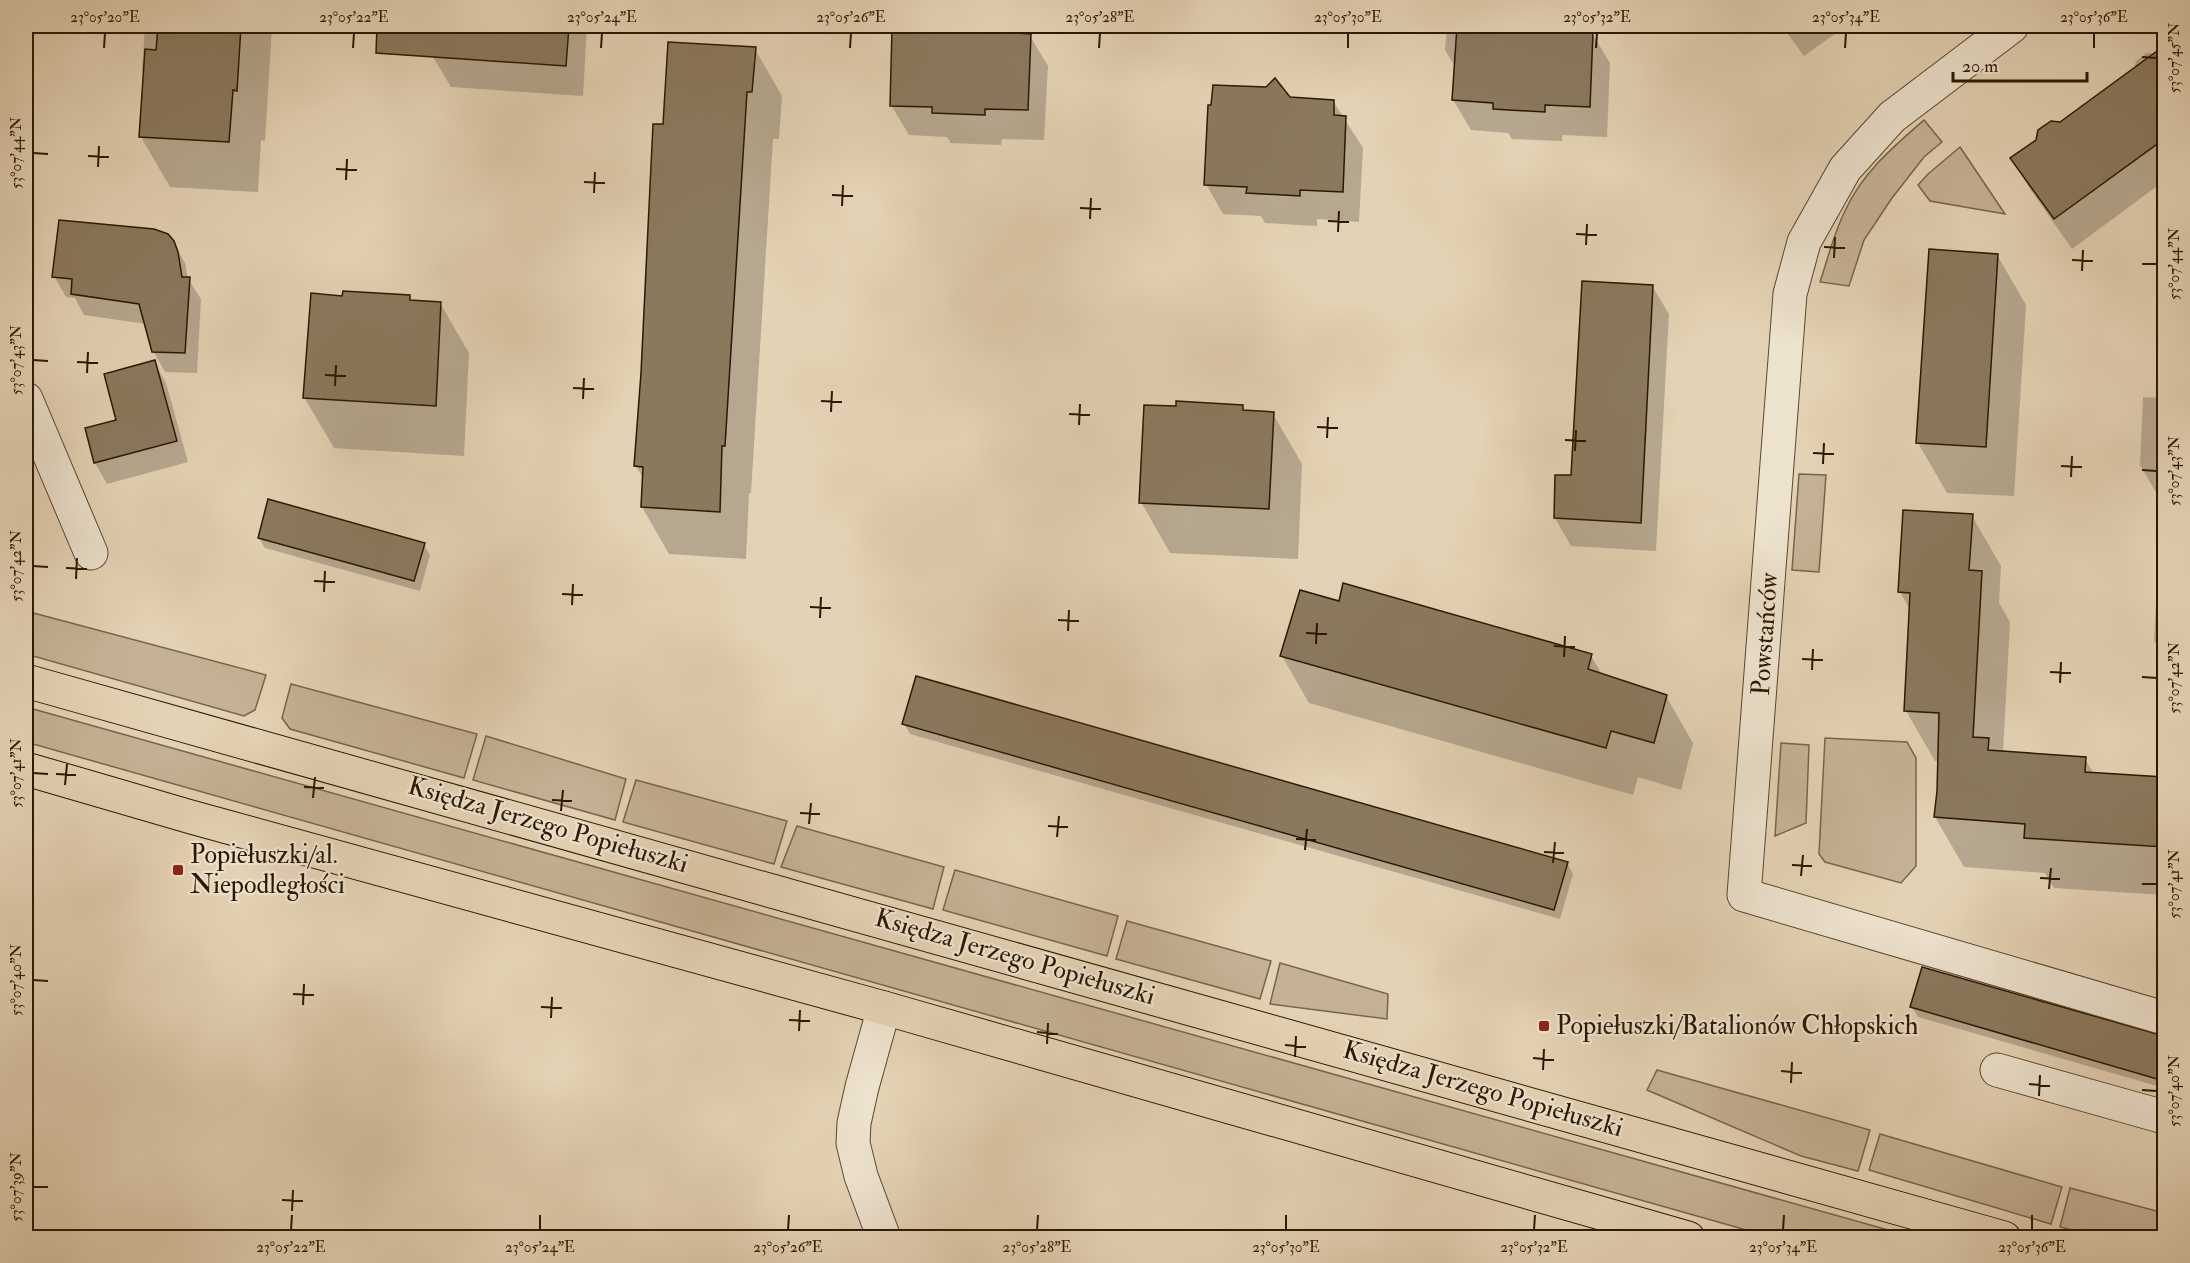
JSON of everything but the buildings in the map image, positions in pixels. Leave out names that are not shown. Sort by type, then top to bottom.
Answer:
[{"type":"main road","name":"Księdza Jerzego Popiełuszki","points":[[26,681],[446,796],[1514,1097],[2004,1238]]},
{"type":"main road","points":[[26,769],[191,817],[884,1008],[1688,1238]]},
{"type":"street","name":"Powstańców","points":[[2012,26],[1892,117],[1845,169],[1804,242],[1790,294],[1744,895],[2164,1018]]},
{"type":"street","points":[[26,399],[91,553]]},
{"type":"street","points":[[884,1008],[862,1087],[854,1123],[853,1143],[861,1176],[884,1238]]},
{"type":"street","points":[[1997,1070],[2164,1117]]},
{"type":"shaded area","points":[[1924,120],[1942,142],[1924,157],[1892,198],[1864,240],[1849,286],[1820,282],[1838,228],[1860,184],[1901,140]]},
{"type":"shaded area","points":[[1960,147],[2005,214],[1930,201],[1918,185]]},
{"type":"shaded area","points":[[1799,474],[1826,475],[1819,572],[1792,570]]},
{"type":"shaded area","points":[[26,611],[266,675],[255,710],[244,716],[26,654]]},
{"type":"shaded area","points":[[291,684],[477,734],[464,778],[290,729],[282,718]]},
{"type":"shaded area","points":[[26,707],[1913,1237],[1771,1237],[26,742]]},
{"type":"shaded area","points":[[486,736],[626,779],[615,820],[473,780]]},
{"type":"shaded area","points":[[1825,738],[1907,742],[1916,758],[1916,866],[1901,883],[1825,862],[1819,854]]},
{"type":"shaded area","points":[[1781,743],[1809,745],[1806,823],[1775,836]]},
{"type":"shaded area","points":[[636,780],[787,821],[774,864],[623,822]]},
{"type":"shaded area","points":[[797,826],[944,867],[933,909],[781,867]]},
{"type":"shaded area","points":[[955,870],[1118,916],[1107,956],[943,910]]},
{"type":"shaded area","points":[[1127,921],[1271,961],[1260,999],[1116,959]]},
{"type":"shaded area","points":[[1280,963],[1388,994],[1387,1019],[1270,1004]]},
{"type":"shaded area","points":[[1657,1070],[1870,1130],[1858,1171],[1801,1156],[1647,1090]]},
{"type":"shaded area","points":[[1880,1134],[2062,1187],[2051,1224],[1869,1170]]},
{"type":"shaded area","points":[[2070,1188],[2164,1213],[2164,1237],[2099,1237],[2060,1227]]},
{"type":"place","name":"Popiełuszki/al. Niepodległości","points":[[178,870]]},
{"type":"place","name":"Popiełuszki/Batalionów Chłopskich","points":[[1544,1026]]}]
